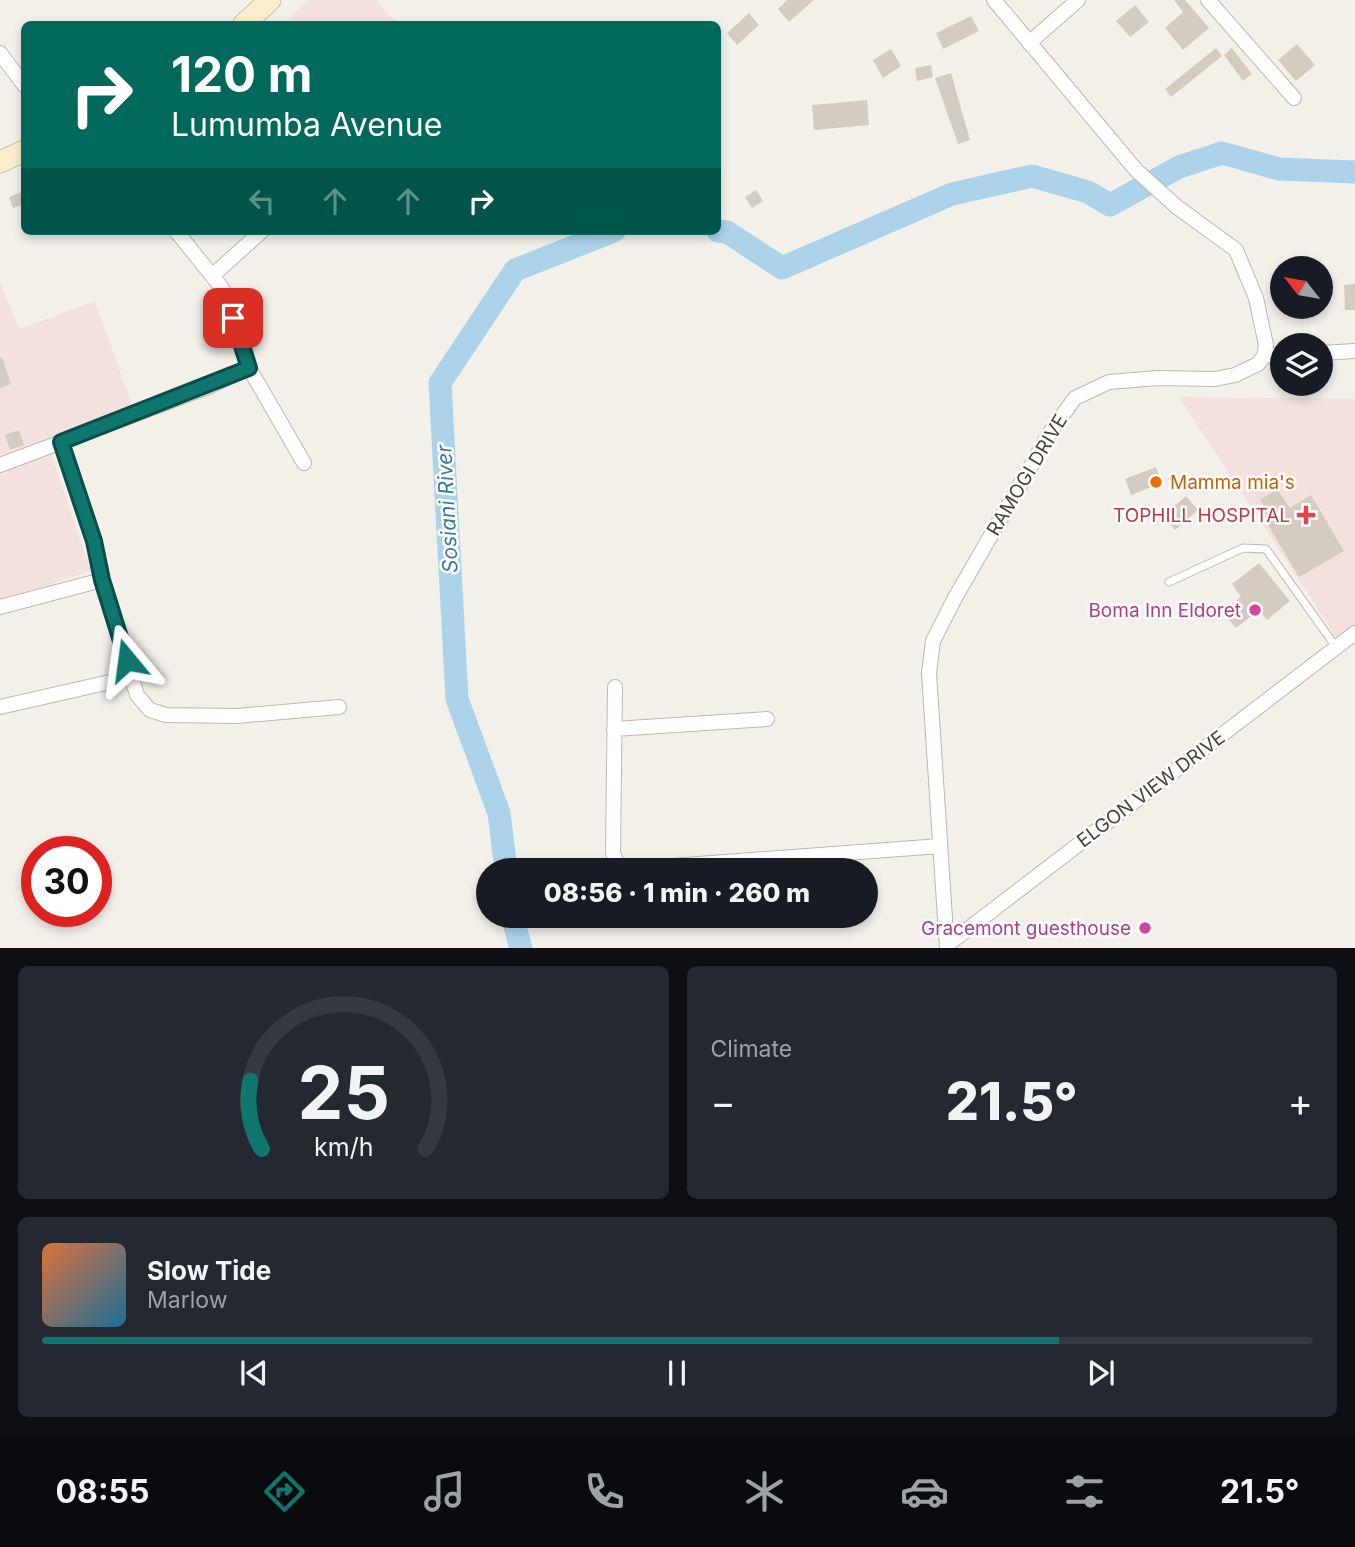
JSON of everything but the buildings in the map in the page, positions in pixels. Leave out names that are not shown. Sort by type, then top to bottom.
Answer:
[{"type":"street","points":[[247,21],[270,0]]},
{"type":"street","points":[[994,0],[1136,170],[1177,207],[1236,250],[1261,313],[1266,345],[1264,356],[1270,356]]},
{"type":"street","points":[[1030,43],[1078,0]]},
{"type":"street","points":[[1208,0],[1294,97]]},
{"type":"street","points":[[0,53],[21,81]]},
{"type":"street","points":[[0,162],[21,152]]},
{"type":"street","points":[[179,235],[212,276],[226,299],[249,368],[304,463]]},
{"type":"street","points":[[212,276],[258,235]]},
{"type":"street","points":[[1333,352],[1355,351]]},
{"type":"street","name":"RAMOGI DRIVE","points":[[947,947],[929,673],[932,648],[993,529],[1051,431],[1075,398],[1095,386],[1158,378],[1215,379],[1254,367],[1264,356]]},
{"type":"street","points":[[0,465],[249,368]]},
{"type":"street","points":[[61,442],[94,541],[102,580],[132,677],[143,705],[166,715],[237,716],[339,707]]},
{"type":"street","points":[[0,607],[102,580]]},
{"type":"street","name":"ELGON VIEW DRIVE","points":[[947,947],[1355,633]]},
{"type":"street","points":[[0,707],[132,677]]},
{"type":"street","points":[[615,687],[613,853],[618,864],[632,869],[940,846]]},
{"type":"street","points":[[614,729],[767,719]]},
{"type":"lane","points":[[1169,582],[1244,548],[1266,549],[1336,647]]},
{"type":"shaded area","points":[[309,0],[376,0],[395,21],[287,21]]},
{"type":"shaded area","points":[[0,282],[19,329],[95,301],[137,419],[49,447],[91,571],[0,601]]},
{"type":"shaded area","name":"TOPHILL HOSPITAL","points":[[1179,397],[1355,399],[1355,631],[1340,643]]},
{"type":"waterway","name":"Sosiani River","points":[[721,231],[727,232],[782,268],[952,194],[1032,176],[1088,192],[1110,205],[1179,167],[1222,153],[1279,169],[1355,172]]},
{"type":"waterway","name":"Sosiani River","points":[[505,858],[499,813],[457,699],[440,383],[515,270],[604,235]]},
{"type":"waterway","name":"Sosiani River","points":[[515,928],[521,948]]},
{"type":"place","name":"Mamma mia's","points":[[1156,482]]},
{"type":"place","name":"TOPHILL HOSPITAL","points":[[1306,515]]},
{"type":"place","name":"Boma Inn Eldoret","points":[[1255,610]]},
{"type":"place","name":"Gracemont guesthouse","points":[[1145,928]]},
{"type":"route","points":[[127,660],[102,580],[94,541],[61,442],[208,387],[249,368],[233,318]]}]
